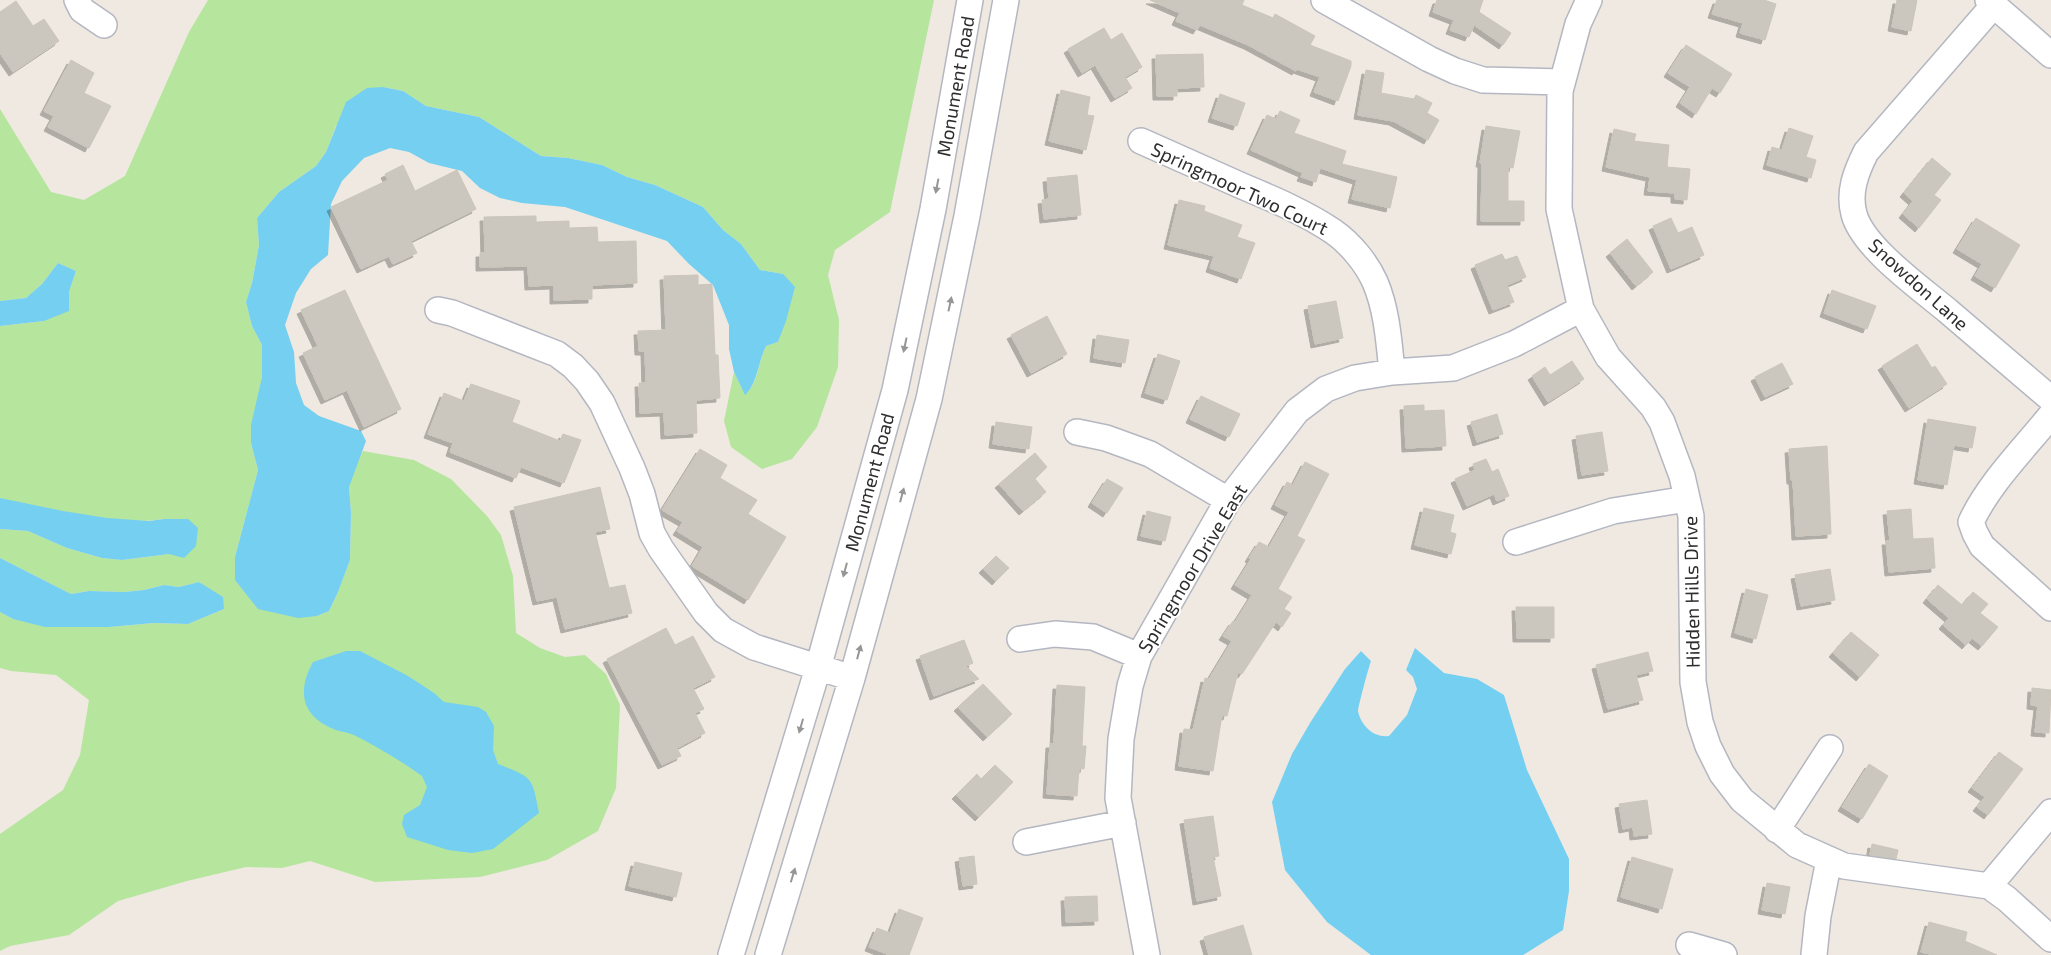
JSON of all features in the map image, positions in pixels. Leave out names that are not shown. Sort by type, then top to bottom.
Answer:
[{"type":"street","points":[[77,0],[82,10],[104,25]]},
{"type":"street","name":"Monument Road","points":[[731,955],[818,668],[895,390],[933,209],[970,0]]},
{"type":"street","name":"Monument Road","points":[[768,955],[852,678],[931,390],[968,216],[1006,0]]},
{"type":"street","points":[[1324,0],[1429,59],[1483,80],[1562,82]]},
{"type":"street","name":"Hidden Hills Drive","points":[[1589,0],[1578,24],[1562,82],[1559,209],[1581,309],[1608,357],[1653,407],[1662,422],[1677,460],[1691,516],[1693,682],[1700,722],[1708,746],[1722,774],[1742,800],[1797,845],[1844,866],[1989,886],[2007,899],[2051,938]]},
{"type":"street","points":[[1990,3],[2051,55]]},
{"type":"street","name":"Snowdon Lane","points":[[1990,3],[1866,152],[1852,186],[1851,199],[1854,215],[1859,227],[1885,258],[2051,399]]},
{"type":"street","name":"Springmoor Two Court","points":[[1141,141],[1270,198],[1336,233],[1366,266],[1375,282],[1386,324],[1392,372]]},
{"type":"street","name":"Springmoor Drive East","points":[[1147,955],[1118,798],[1121,739],[1130,686],[1139,656],[1228,500],[1297,411],[1326,389],[1355,378],[1392,372],[1453,368],[1514,344],[1581,309]]},
{"type":"street","points":[[438,310],[540,346],[557,354],[573,366],[587,381],[606,411],[642,494],[652,533],[665,556],[706,613],[723,630],[744,642],[852,678]]},
{"type":"street","points":[[2051,415],[1998,480],[1978,508],[1971,522],[1982,546],[2051,608]]},
{"type":"street","points":[[1076,432],[1106,438],[1150,454],[1228,500]]},
{"type":"street","points":[[1516,542],[1613,511],[1687,499]]},
{"type":"street","points":[[1020,639],[1056,634],[1093,637],[1139,656]]},
{"type":"street","points":[[1777,830],[1830,748]]},
{"type":"street","points":[[1989,886],[2051,812]]},
{"type":"street","points":[[1026,842],[1123,824]]},
{"type":"street","points":[[1814,955],[1818,916],[1829,860]]},
{"type":"street","points":[[750,894],[784,905]]},
{"type":"street","points":[[1689,945],[1724,955]]},
{"type":"green space","points":[[208,0],[934,0],[890,212],[835,250],[828,275],[839,320],[838,367],[817,427],[792,459],[762,469],[731,447],[724,421],[734,372],[745,394],[756,378],[766,346],[778,342],[790,305],[783,274],[760,270],[741,244],[723,230],[703,207],[655,185],[627,177],[602,165],[568,158],[541,156],[479,117],[426,106],[403,91],[383,87],[336,126],[326,152],[316,166],[279,192],[257,218],[259,245],[252,283],[246,302],[252,326],[262,345],[262,377],[251,443],[258,470],[235,557],[236,580],[317,616],[329,611],[350,560],[351,513],[349,487],[355,466],[363,451],[414,460],[451,479],[487,516],[501,535],[513,576],[516,633],[540,648],[565,657],[585,655],[606,674],[620,705],[616,788],[598,831],[547,860],[480,877],[375,882],[310,861],[282,868],[246,867],[187,881],[118,901],[69,935],[10,946],[0,951],[0,834],[63,790],[80,755],[89,700],[56,675],[11,671],[0,668],[0,612],[13,619],[109,627],[154,623],[188,624],[224,609],[200,582],[179,587],[164,585],[144,590],[123,592],[89,591],[71,594],[0,558],[0,529],[28,531],[67,548],[102,558],[122,560],[169,554],[164,519],[149,521],[119,520],[74,514],[0,498],[0,326],[44,321],[69,292],[76,271],[58,263],[42,284],[26,298],[0,301],[0,109],[51,192],[84,200],[125,176],[189,32]]},
{"type":"water","points":[[383,87],[403,91],[426,106],[479,117],[541,156],[568,158],[602,165],[627,177],[655,185],[703,207],[723,230],[741,244],[760,270],[783,274],[795,287],[778,342],[766,346],[753,385],[745,395],[734,372],[729,349],[729,325],[713,285],[667,241],[565,207],[522,203],[500,198],[480,188],[462,171],[429,163],[409,152],[390,148],[364,158],[342,181],[331,204],[328,255],[311,269],[296,293],[285,325],[294,352],[296,383],[304,405],[319,416],[361,431],[366,441],[349,487],[351,513],[350,560],[338,592],[329,611],[317,616],[298,618],[258,609],[235,580],[235,557],[258,470],[251,443],[251,425],[262,377],[262,345],[252,326],[246,302],[252,283],[259,245],[257,218],[279,192],[316,166],[326,152],[346,102],[367,88]]},
{"type":"water","points":[[58,263],[76,271],[69,292],[69,311],[44,321],[0,326],[0,301],[26,298],[42,284]]},
{"type":"water","points":[[0,498],[107,518],[149,521],[188,519],[198,528],[196,546],[184,558],[169,554],[122,560],[102,558],[67,548],[28,531],[0,529]]},
{"type":"water","points":[[0,558],[71,594],[89,591],[124,592],[164,585],[179,587],[199,582],[223,597],[224,609],[188,624],[154,623],[109,627],[45,627],[13,619],[0,612]]},
{"type":"water","points":[[1415,648],[1444,673],[1477,679],[1504,695],[1527,770],[1569,859],[1569,891],[1563,930],[1523,955],[1371,955],[1327,922],[1285,870],[1272,802],[1292,754],[1310,723],[1345,669],[1361,651],[1371,661],[1358,711],[1362,722],[1369,730],[1378,735],[1389,736],[1407,715],[1417,689],[1413,677],[1406,670]]},
{"type":"water","points":[[346,651],[360,651],[408,676],[444,702],[478,707],[486,712],[494,726],[493,750],[498,764],[519,772],[529,780],[535,792],[539,813],[493,849],[472,853],[448,850],[407,837],[402,824],[404,815],[420,805],[427,787],[422,776],[365,741],[321,722],[313,716],[305,700],[305,682],[313,662]]},
{"type":"building","points":[[1150,0],[1244,0],[1242,5],[1273,18],[1275,14],[1315,36],[1310,45],[1351,61],[1351,66],[1338,101],[1314,92],[1320,77],[1297,69],[1296,71],[1248,45],[1200,25],[1197,30],[1176,21],[1180,13]]},
{"type":"building","points":[[1437,0],[1483,0],[1479,12],[1511,33],[1503,45],[1474,25],[1469,37],[1450,30],[1454,20],[1433,12]]},
{"type":"building","points":[[1717,0],[1764,0],[1776,4],[1765,40],[1740,33],[1743,23],[1712,14]]},
{"type":"building","points":[[1897,0],[1917,0],[1911,31],[1892,27]]},
{"type":"building","points":[[16,1],[33,26],[44,19],[59,41],[13,72],[0,53],[0,12]]},
{"type":"building","points":[[1104,28],[1111,40],[1122,33],[1142,67],[1125,77],[1132,88],[1115,98],[1095,65],[1082,73],[1068,49]]},
{"type":"building","points":[[1686,45],[1732,74],[1720,93],[1712,88],[1696,114],[1680,103],[1690,87],[1668,73]]},
{"type":"building","points":[[1203,54],[1204,87],[1177,88],[1177,96],[1157,96],[1156,55]]},
{"type":"building","points":[[71,60],[94,73],[84,93],[111,106],[89,148],[48,127],[54,116],[44,111]]},
{"type":"building","points":[[1366,70],[1384,73],[1381,93],[1414,99],[1416,95],[1432,103],[1427,113],[1439,120],[1428,140],[1393,121],[1358,115]]},
{"type":"building","points":[[1061,90],[1090,97],[1087,115],[1094,116],[1086,150],[1049,141]]},
{"type":"building","points":[[1220,94],[1245,103],[1237,126],[1212,118]]},
{"type":"building","points":[[1280,111],[1300,120],[1294,133],[1346,151],[1342,164],[1397,177],[1390,208],[1352,199],[1357,180],[1320,168],[1316,182],[1301,177],[1303,173],[1251,150],[1267,115],[1276,119]]},
{"type":"building","points":[[1486,126],[1520,131],[1513,168],[1508,167],[1508,201],[1524,201],[1524,221],[1481,221],[1482,163],[1480,163]]},
{"type":"building","points":[[1789,128],[1813,136],[1806,157],[1816,160],[1811,178],[1767,165],[1772,147],[1782,150]]},
{"type":"building","points":[[1614,129],[1636,134],[1634,141],[1669,145],[1667,167],[1690,169],[1687,200],[1675,199],[1675,193],[1648,191],[1650,177],[1606,167]]},
{"type":"building","points":[[1932,158],[1951,174],[1934,195],[1941,200],[1919,228],[1903,214],[1913,201],[1904,193]]},
{"type":"building","points":[[403,165],[415,191],[457,170],[476,209],[411,241],[417,253],[393,264],[389,256],[361,269],[331,207],[388,180],[385,174]]},
{"type":"building","points":[[1077,175],[1081,215],[1044,219],[1042,200],[1049,199],[1047,178]]},
{"type":"building","points":[[1179,200],[1205,206],[1204,211],[1242,225],[1237,237],[1255,243],[1241,279],[1210,268],[1214,256],[1168,245]]},
{"type":"building","points":[[536,216],[536,222],[569,221],[569,228],[597,227],[598,242],[636,241],[637,283],[592,285],[592,299],[554,300],[554,285],[529,286],[528,266],[480,267],[480,253],[485,253],[484,217]]},
{"type":"building","points":[[1671,218],[1678,233],[1692,227],[1704,255],[1671,269],[1653,226]]},
{"type":"building","points":[[1976,218],[2020,245],[1995,288],[1975,276],[1982,264],[1957,249]]},
{"type":"building","points":[[1627,239],[1653,272],[1636,286],[1610,253]]},
{"type":"building","points":[[1502,254],[1505,260],[1517,256],[1526,277],[1507,285],[1514,302],[1493,310],[1475,265]]},
{"type":"building","points":[[698,275],[698,285],[712,284],[715,355],[718,355],[720,398],[696,400],[697,433],[665,435],[664,412],[640,413],[639,383],[646,383],[645,351],[639,351],[638,331],[666,330],[664,276]]},
{"type":"building","points":[[345,290],[401,409],[364,427],[347,390],[325,400],[303,353],[318,346],[301,310]]},
{"type":"building","points":[[1832,290],[1876,306],[1867,329],[1824,313]]},
{"type":"building","points":[[1336,301],[1343,338],[1315,344],[1308,306]]},
{"type":"building","points":[[1047,316],[1067,354],[1031,373],[1011,335]]},
{"type":"building","points":[[1097,335],[1129,340],[1125,363],[1094,358]]},
{"type":"building","points":[[1917,344],[1932,368],[1935,366],[1947,384],[1909,408],[1882,366]]},
{"type":"building","points":[[1158,354],[1180,361],[1167,400],[1145,393]]},
{"type":"building","points":[[1572,361],[1584,379],[1548,402],[1532,376],[1545,367],[1550,375]]},
{"type":"building","points":[[1782,363],[1793,384],[1765,397],[1755,377]]},
{"type":"building","points":[[471,384],[520,401],[512,422],[560,441],[563,434],[581,440],[564,483],[521,467],[516,478],[450,452],[453,443],[428,434],[444,393],[464,401]]},
{"type":"building","points":[[1201,396],[1240,414],[1229,437],[1190,419]]},
{"type":"building","points":[[1424,405],[1424,411],[1444,410],[1446,446],[1406,448],[1404,406]]},
{"type":"building","points":[[1497,414],[1503,434],[1477,442],[1471,422]]},
{"type":"building","points":[[1928,419],[1976,427],[1972,448],[1954,445],[1947,485],[1918,480]]},
{"type":"building","points":[[996,422],[1032,427],[1029,449],[993,444]]},
{"type":"building","points":[[1602,432],[1608,471],[1582,475],[1576,436]]},
{"type":"building","points":[[1827,446],[1831,534],[1796,536],[1793,480],[1791,480],[1789,449]]},
{"type":"building","points":[[700,449],[727,465],[720,478],[757,500],[748,514],[786,537],[748,600],[692,566],[703,547],[677,531],[683,522],[662,510]]},
{"type":"building","points":[[1035,453],[1047,467],[1035,479],[1046,492],[1023,511],[999,484]]},
{"type":"building","points":[[1486,459],[1492,472],[1498,469],[1509,496],[1497,501],[1494,494],[1467,506],[1455,479],[1475,470],[1473,464]]},
{"type":"building","points":[[1305,462],[1329,474],[1297,536],[1305,540],[1278,589],[1292,597],[1284,609],[1291,613],[1282,627],[1276,622],[1242,674],[1238,672],[1227,716],[1222,715],[1213,771],[1179,766],[1184,729],[1193,730],[1205,678],[1209,679],[1232,641],[1223,636],[1233,621],[1235,622],[1252,595],[1235,585],[1259,542],[1269,547],[1289,512],[1275,505],[1287,482],[1293,485]]},
{"type":"building","points":[[1107,479],[1123,488],[1107,513],[1092,503]]},
{"type":"building","points":[[600,487],[610,529],[595,532],[609,588],[625,585],[632,613],[565,629],[557,597],[537,601],[514,507]]},
{"type":"building","points":[[1424,508],[1454,515],[1450,532],[1456,534],[1451,554],[1415,545]]},
{"type":"building","points":[[1911,509],[1913,539],[1933,538],[1935,568],[1889,572],[1886,541],[1890,541],[1887,511]]},
{"type":"building","points":[[1147,511],[1171,517],[1165,541],[1141,536]]},
{"type":"building","points":[[996,556],[1009,568],[996,581],[983,569]]},
{"type":"building","points":[[1830,569],[1835,600],[1801,606],[1795,575]]},
{"type":"building","points":[[1938,585],[1962,605],[1973,592],[1988,604],[1980,613],[1998,627],[1982,646],[1972,638],[1966,645],[1943,625],[1949,618],[1927,599]]},
{"type":"building","points":[[1746,589],[1768,595],[1756,639],[1735,633]]},
{"type":"building","points":[[1516,607],[1554,607],[1554,638],[1517,638]]},
{"type":"building","points":[[666,628],[675,645],[693,636],[715,677],[693,688],[704,709],[695,713],[705,733],[677,748],[681,756],[662,765],[607,659]]},
{"type":"building","points":[[1851,632],[1879,655],[1860,677],[1833,653]]},
{"type":"building","points":[[964,640],[973,663],[966,666],[979,679],[934,696],[920,656]]},
{"type":"building","points":[[1648,652],[1653,671],[1636,675],[1643,700],[1608,709],[1596,665]]},
{"type":"building","points":[[983,684],[1012,714],[987,737],[958,707]]},
{"type":"building","points":[[1057,685],[1085,687],[1082,746],[1086,746],[1084,769],[1079,768],[1077,796],[1047,794],[1050,744],[1054,744]]},
{"type":"building","points":[[2032,688],[2051,690],[2049,733],[2035,732],[2038,706],[2031,705]]},
{"type":"building","points":[[1999,752],[2023,769],[1988,815],[1977,807],[1985,797],[1972,788]]},
{"type":"building","points":[[1869,764],[1888,776],[1862,819],[1842,807]]},
{"type":"building","points":[[995,765],[1013,782],[979,817],[956,795],[977,774],[981,779]]},
{"type":"building","points":[[1647,800],[1652,834],[1634,836],[1633,827],[1623,829],[1619,804]]},
{"type":"building","points":[[1213,816],[1219,856],[1213,857],[1221,896],[1197,901],[1184,820]]},
{"type":"building","points":[[1872,844],[1898,850],[1896,859],[1870,855]]},
{"type":"building","points":[[974,856],[977,884],[963,886],[959,858]]},
{"type":"building","points":[[1632,857],[1673,869],[1662,909],[1621,897]]},
{"type":"building","points":[[635,862],[682,873],[676,897],[629,886]]},
{"type":"building","points":[[1767,883],[1790,887],[1785,914],[1762,910]]},
{"type":"building","points":[[1097,896],[1098,921],[1066,922],[1065,897]]},
{"type":"building","points":[[899,909],[923,918],[909,955],[890,955],[869,947],[877,928],[890,933]]},
{"type":"building","points":[[1929,922],[1967,932],[1965,941],[1997,955],[1935,955],[1921,952]]},
{"type":"building","points":[[1243,925],[1252,955],[1209,955],[1204,937]]}]
